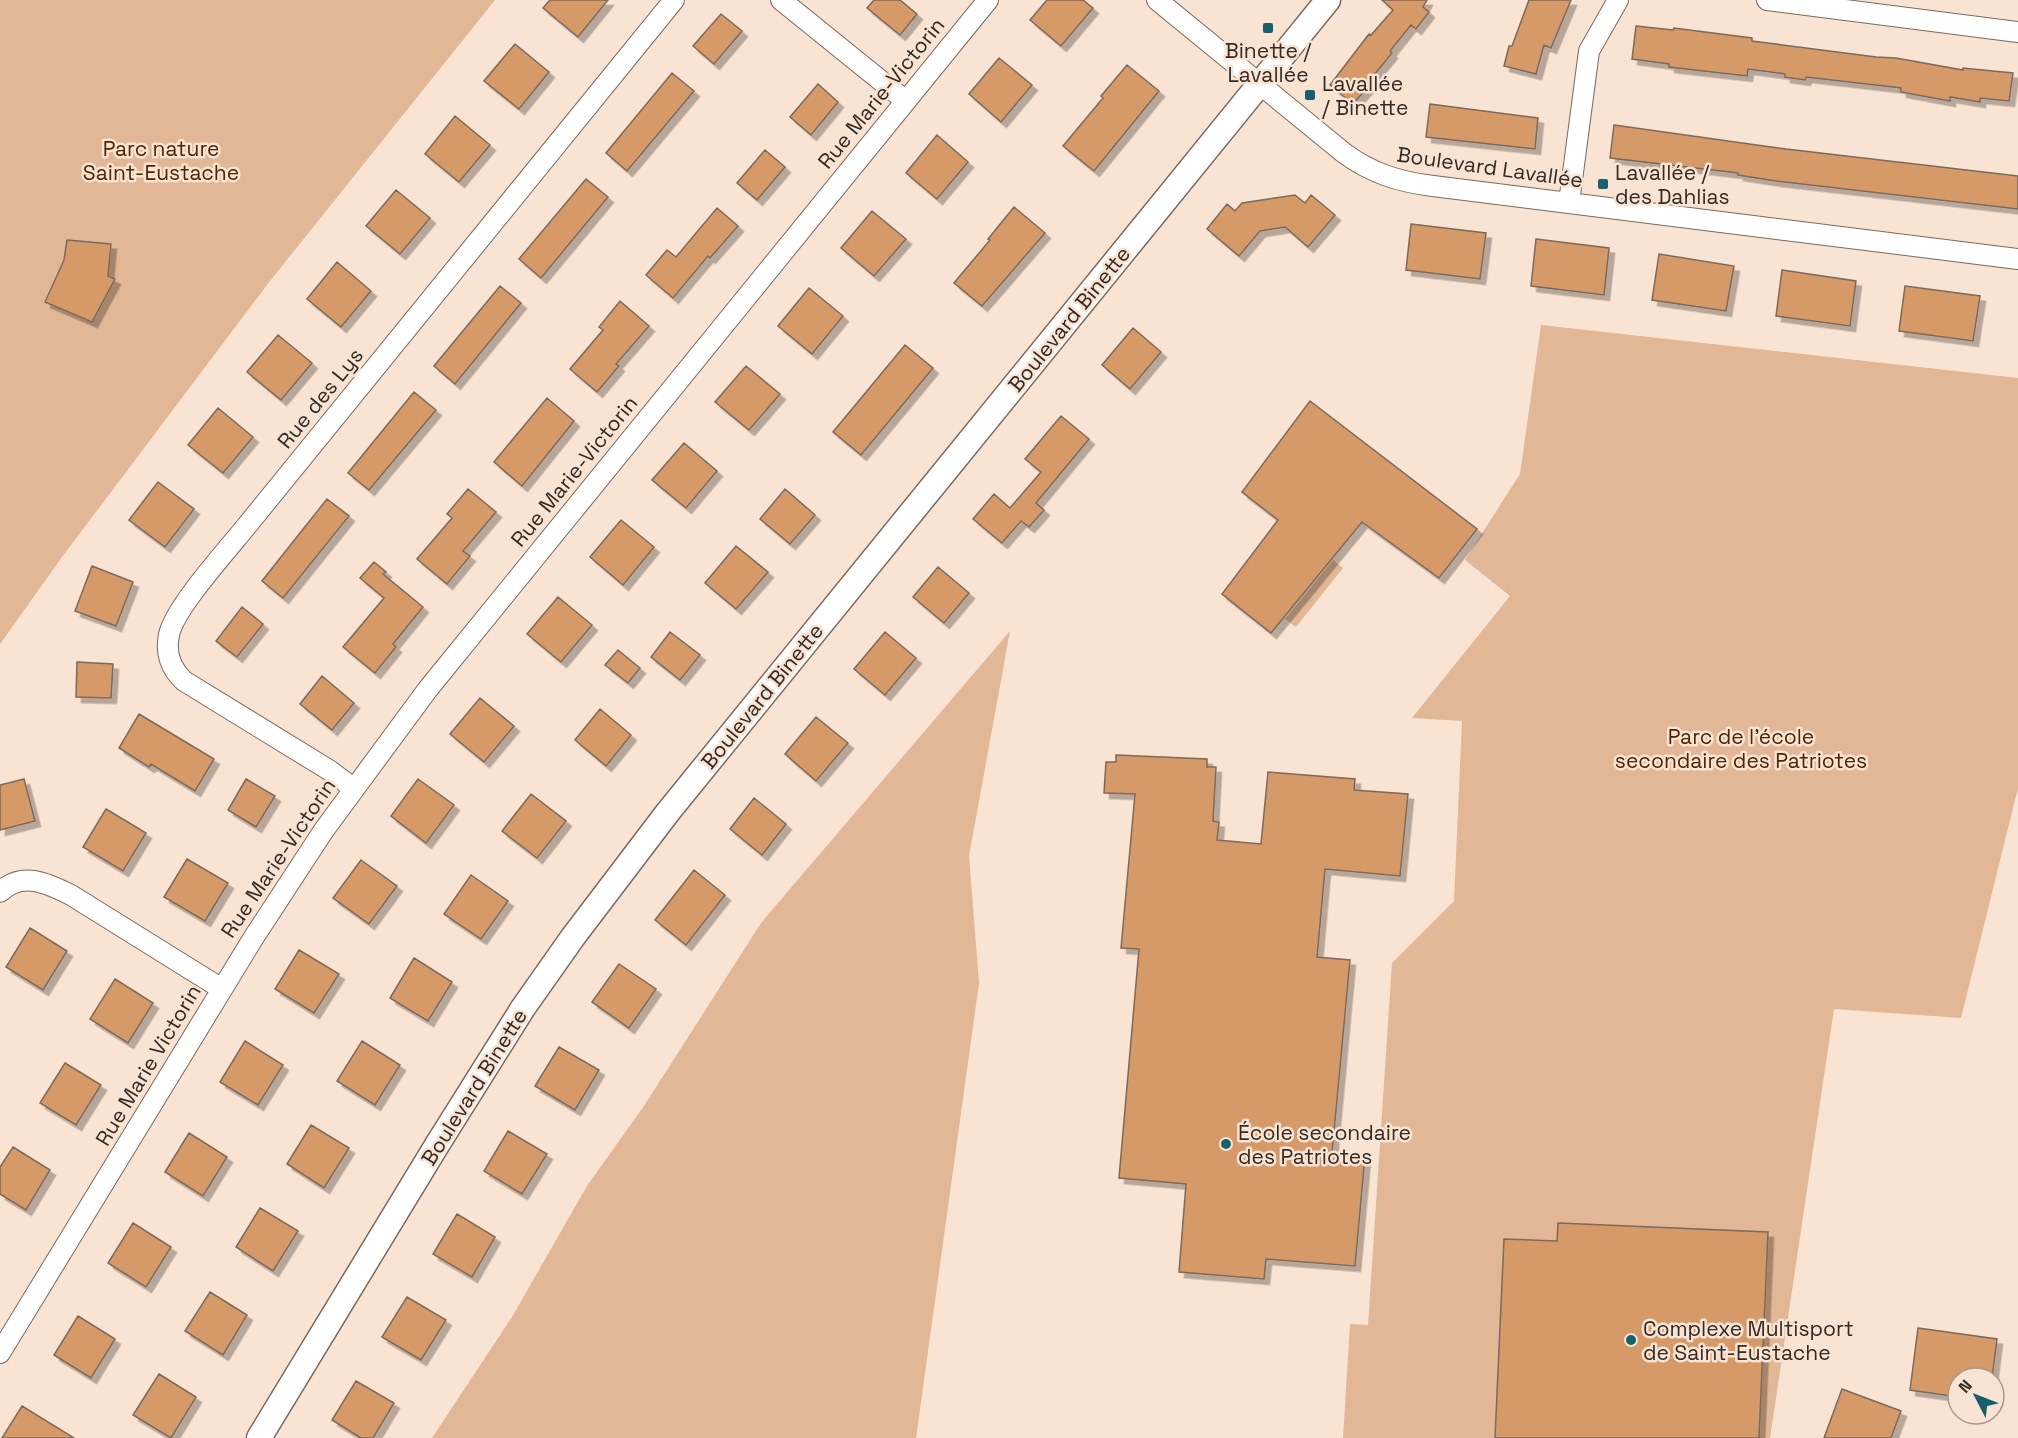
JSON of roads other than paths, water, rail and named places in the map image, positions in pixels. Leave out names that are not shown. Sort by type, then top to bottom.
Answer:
[{"type":"street","name":"Rue des Lys","points":[[354,788],[329,770],[184,681],[176,673],[170,661],[168,649],[170,630],[186,603],[229,548],[674,0]]},
{"type":"street","points":[[781,0],[906,101]]},
{"type":"street","name":"Rue Marie-Victorin","points":[[222,989],[296,872],[354,788],[440,675],[988,0]]},
{"type":"street","name":"Boulevard Lavallée","points":[[1157,0],[1344,153],[1372,171],[1387,177],[1419,184],[2018,259]]},
{"type":"street","name":"Boulevard Binette","points":[[259,1438],[490,1059],[583,923],[668,812],[1255,79],[1311,0]]},
{"type":"street","name":"Boulevard Binette","points":[[242,1438],[490,1034],[583,900],[696,757],[1255,79],[1328,0]]},
{"type":"street","points":[[1569,203],[1589,51],[1618,0]]},
{"type":"street","points":[[1767,0],[2018,32]]},
{"type":"street","name":"Rue Marie Victorin","points":[[0,892],[21,880],[47,883],[222,989],[0,1353]]},
{"type":"place","name":"Binette / Lavallée","points":[[1268,28]]},
{"type":"place","name":"Lavallée / Binette","points":[[1310,95]]},
{"type":"place","name":"Lavallée / des Dahlias","points":[[1603,184]]},
{"type":"place","name":"École secondaire des Patriotes","points":[[1226,1144]]},
{"type":"place","name":"Complexe Multisport de Saint-Eustache","points":[[1631,1340]]},
{"type":"park label","name":"Parc nature Saint-Eustache","points":[[161,160]]},
{"type":"park label","name":"Parc de l'école secondaire des Patriotes","points":[[1741,748]]}]
